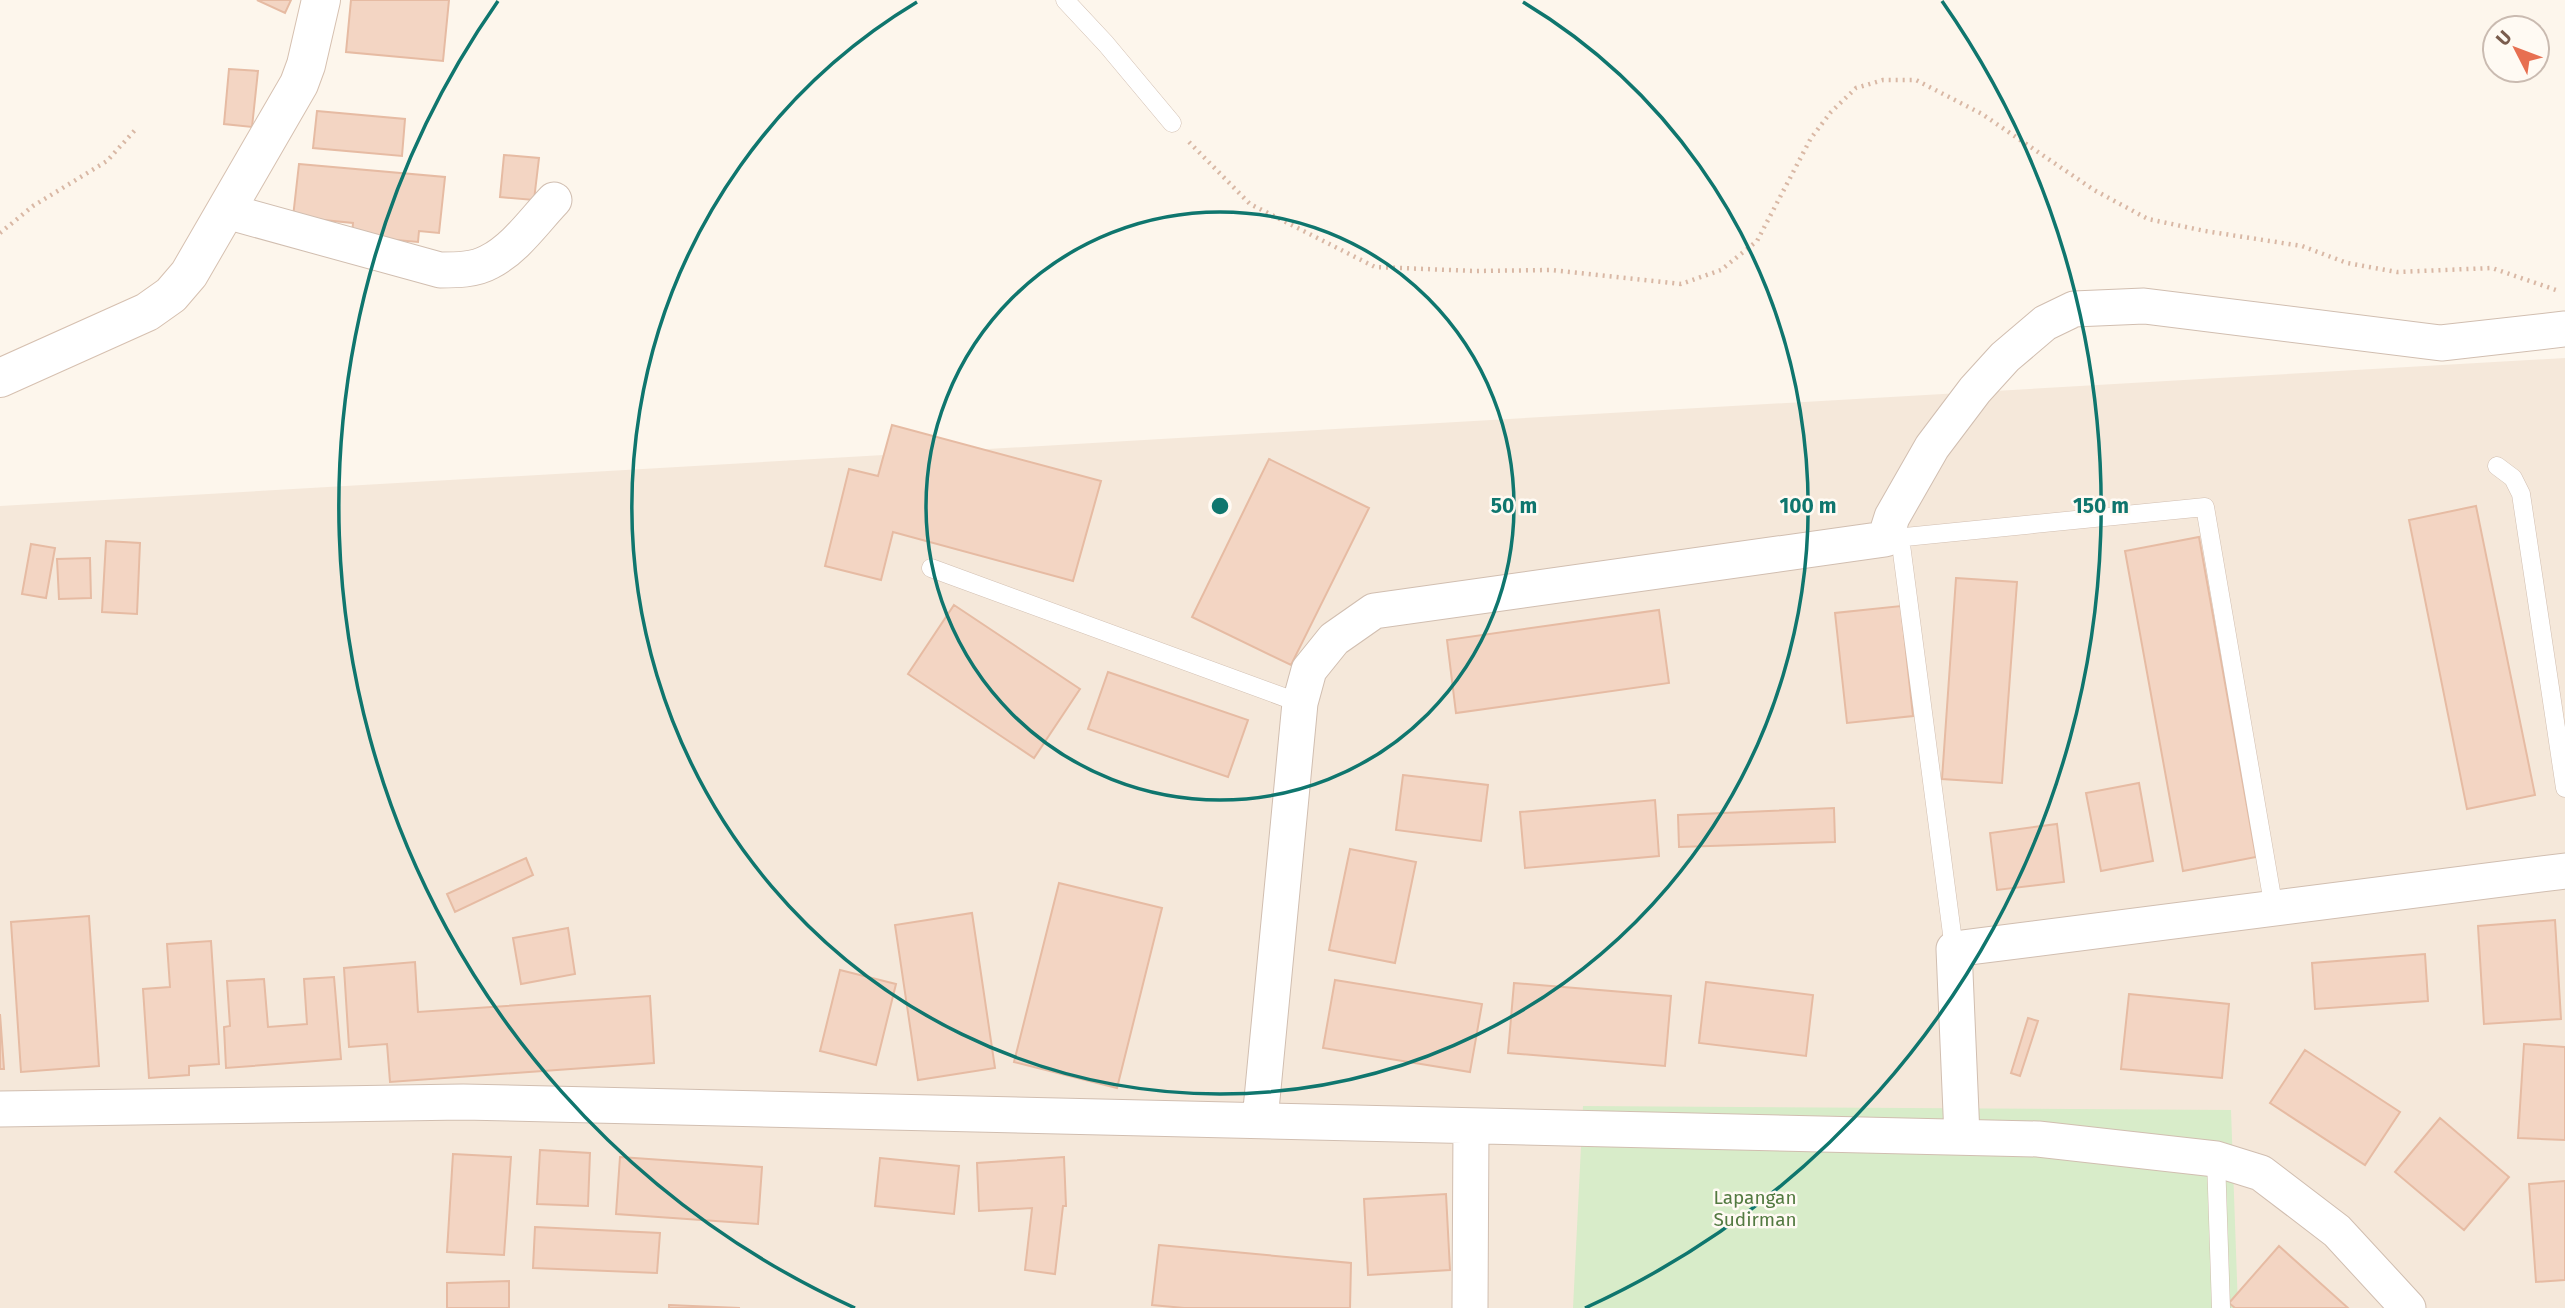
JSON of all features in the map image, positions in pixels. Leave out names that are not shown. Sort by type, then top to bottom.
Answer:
[{"type":"street","points":[[0,378],[148,312],[171,295],[189,274],[299,84],[321,0]]},
{"type":"street","points":[[226,211],[440,270],[461,270],[488,263],[511,246],[554,200]]},
{"type":"street","points":[[1260,1120],[1300,703],[1309,670],[1334,639],[1374,611],[1893,538],[1892,517],[1932,447],[1975,390],[2006,357],[2045,323],[2074,309],[2144,306],[2441,343],[2565,328]]},
{"type":"street","points":[[1962,1136],[1954,949],[2565,871]]},
{"type":"street","points":[[0,1109],[463,1102],[2038,1139],[2216,1159],[2261,1173],[2337,1231],[2408,1308]]},
{"type":"street","points":[[1470,1308],[1471,1126]]},
{"type":"lane","points":[[1065,0],[1172,123]]},
{"type":"lane","points":[[2497,466],[2513,478],[2521,494],[2565,788]]},
{"type":"lane","points":[[1954,949],[1893,538],[2205,507],[2274,909]]},
{"type":"lane","points":[[931,568],[1300,703]]},
{"type":"lane","points":[[2216,1159],[2221,1308]]},
{"type":"path","points":[[1172,123],[1250,204],[1375,267],[1475,271],[1551,270],[1681,284],[1721,270],[1757,241],[1811,138],[1831,112],[1856,88],[1883,79],[1916,80],[1982,114],[2094,190],[2148,219],[2302,246],[2347,263],[2397,272],[2492,268],[2562,292]]},
{"type":"path","points":[[0,233],[33,206],[107,161],[136,129]]},
{"type":"shaded area","points":[[2565,358],[2565,1308],[0,1308],[0,506]]},
{"type":"green space","name":"Lapangan Sudirman","points":[[1583,1106],[2231,1110],[2238,1308],[1573,1308]]},
{"type":"building","points":[[257,0],[291,0],[285,13]]},
{"type":"building","points":[[351,0],[449,0],[443,61],[346,52]]},
{"type":"building","points":[[229,69],[258,71],[252,127],[224,124]]},
{"type":"building","points":[[317,111],[405,119],[402,156],[313,148]]},
{"type":"building","points":[[504,155],[539,158],[534,200],[500,197]]},
{"type":"building","points":[[299,164],[445,177],[439,233],[419,231],[418,242],[352,236],[353,223],[293,217]]},
{"type":"building","points":[[892,425],[1101,481],[1073,581],[893,532],[881,580],[825,566],[849,469],[878,476]]},
{"type":"building","points":[[1269,459],[1369,508],[1291,665],[1192,617]]},
{"type":"building","points":[[2476,506],[2535,795],[2467,809],[2409,520]]},
{"type":"building","points":[[2199,537],[2256,857],[2183,871],[2125,551]]},
{"type":"building","points":[[106,541],[140,543],[137,614],[102,612]]},
{"type":"building","points":[[31,544],[55,548],[46,598],[22,594]]},
{"type":"building","points":[[90,558],[91,598],[59,599],[57,559]]},
{"type":"building","points":[[1956,578],[2017,582],[2002,783],[1942,779]]},
{"type":"building","points":[[954,605],[1080,689],[1034,758],[908,674]]},
{"type":"building","points":[[1901,606],[1913,716],[1847,723],[1835,613]]},
{"type":"building","points":[[1659,610],[1669,683],[1456,713],[1447,640]]},
{"type":"building","points":[[1108,672],[1248,720],[1228,777],[1088,729]]},
{"type":"building","points":[[1403,775],[1488,785],[1481,841],[1396,830]]},
{"type":"building","points":[[2139,783],[2153,861],[2101,871],[2086,793]]},
{"type":"building","points":[[1655,800],[1659,856],[1525,868],[1520,812]]},
{"type":"building","points":[[1834,808],[1835,842],[1679,847],[1678,815]]},
{"type":"building","points":[[2057,824],[2064,882],[1997,890],[1990,833]]},
{"type":"building","points":[[1350,849],[1416,862],[1395,963],[1329,950]]},
{"type":"building","points":[[526,858],[533,875],[455,912],[447,894]]},
{"type":"building","points":[[1059,883],[1162,908],[1117,1088],[1014,1062]]},
{"type":"building","points":[[972,913],[995,1068],[918,1080],[895,925]]},
{"type":"building","points":[[89,916],[99,1066],[21,1072],[11,922]]},
{"type":"building","points":[[2555,920],[2561,1019],[2484,1024],[2478,926]]},
{"type":"building","points":[[568,928],[575,974],[521,984],[513,938]]},
{"type":"building","points":[[211,941],[219,1064],[189,1066],[189,1075],[149,1078],[143,989],[170,987],[167,944]]},
{"type":"building","points":[[2425,954],[2428,1001],[2315,1009],[2312,963]]},
{"type":"building","points":[[415,962],[418,1012],[650,996],[654,1063],[390,1082],[387,1044],[349,1047],[344,968]]},
{"type":"building","points":[[840,970],[896,984],[876,1065],[820,1051]]},
{"type":"building","points":[[334,977],[341,1059],[226,1068],[224,1027],[230,1026],[227,981],[264,979],[268,1027],[307,1024],[304,979]]},
{"type":"building","points":[[1335,980],[1482,1004],[1470,1072],[1323,1048]]},
{"type":"building","points":[[1706,982],[1813,995],[1806,1056],[1699,1043]]},
{"type":"building","points":[[1514,983],[1671,996],[1665,1066],[1508,1053]]},
{"type":"building","points":[[2129,994],[2229,1004],[2222,1078],[2121,1069]]},
{"type":"building","points":[[0,1014],[4,1069],[0,1069]]},
{"type":"building","points":[[2028,1018],[2038,1021],[2020,1076],[2011,1073]]},
{"type":"building","points":[[2524,1044],[2565,1047],[2565,1140],[2518,1138]]},
{"type":"building","points":[[2305,1050],[2400,1112],[2365,1165],[2270,1103]]},
{"type":"building","points":[[2440,1118],[2509,1177],[2464,1230],[2395,1172]]},
{"type":"building","points":[[540,1150],[590,1153],[588,1206],[537,1204]]},
{"type":"building","points":[[453,1154],[511,1157],[504,1255],[447,1252]]},
{"type":"building","points":[[620,1157],[762,1167],[758,1224],[616,1214]]},
{"type":"building","points":[[1064,1157],[1066,1206],[1063,1206],[1055,1274],[1025,1270],[1032,1208],[979,1211],[977,1163]]},
{"type":"building","points":[[880,1158],[959,1166],[954,1214],[875,1206]]},
{"type":"building","points":[[2565,1181],[2565,1280],[2536,1282],[2529,1184]]},
{"type":"building","points":[[1446,1194],[1450,1270],[1368,1275],[1364,1199]]},
{"type":"building","points":[[535,1227],[660,1233],[657,1273],[533,1268]]},
{"type":"building","points":[[1159,1245],[1351,1263],[1350,1308],[1184,1308],[1152,1305]]},
{"type":"building","points":[[2279,1246],[2348,1308],[2235,1308],[2229,1303]]},
{"type":"building","points":[[509,1281],[509,1308],[447,1308],[447,1283]]},
{"type":"building","points":[[669,1305],[740,1308],[669,1308]]}]
